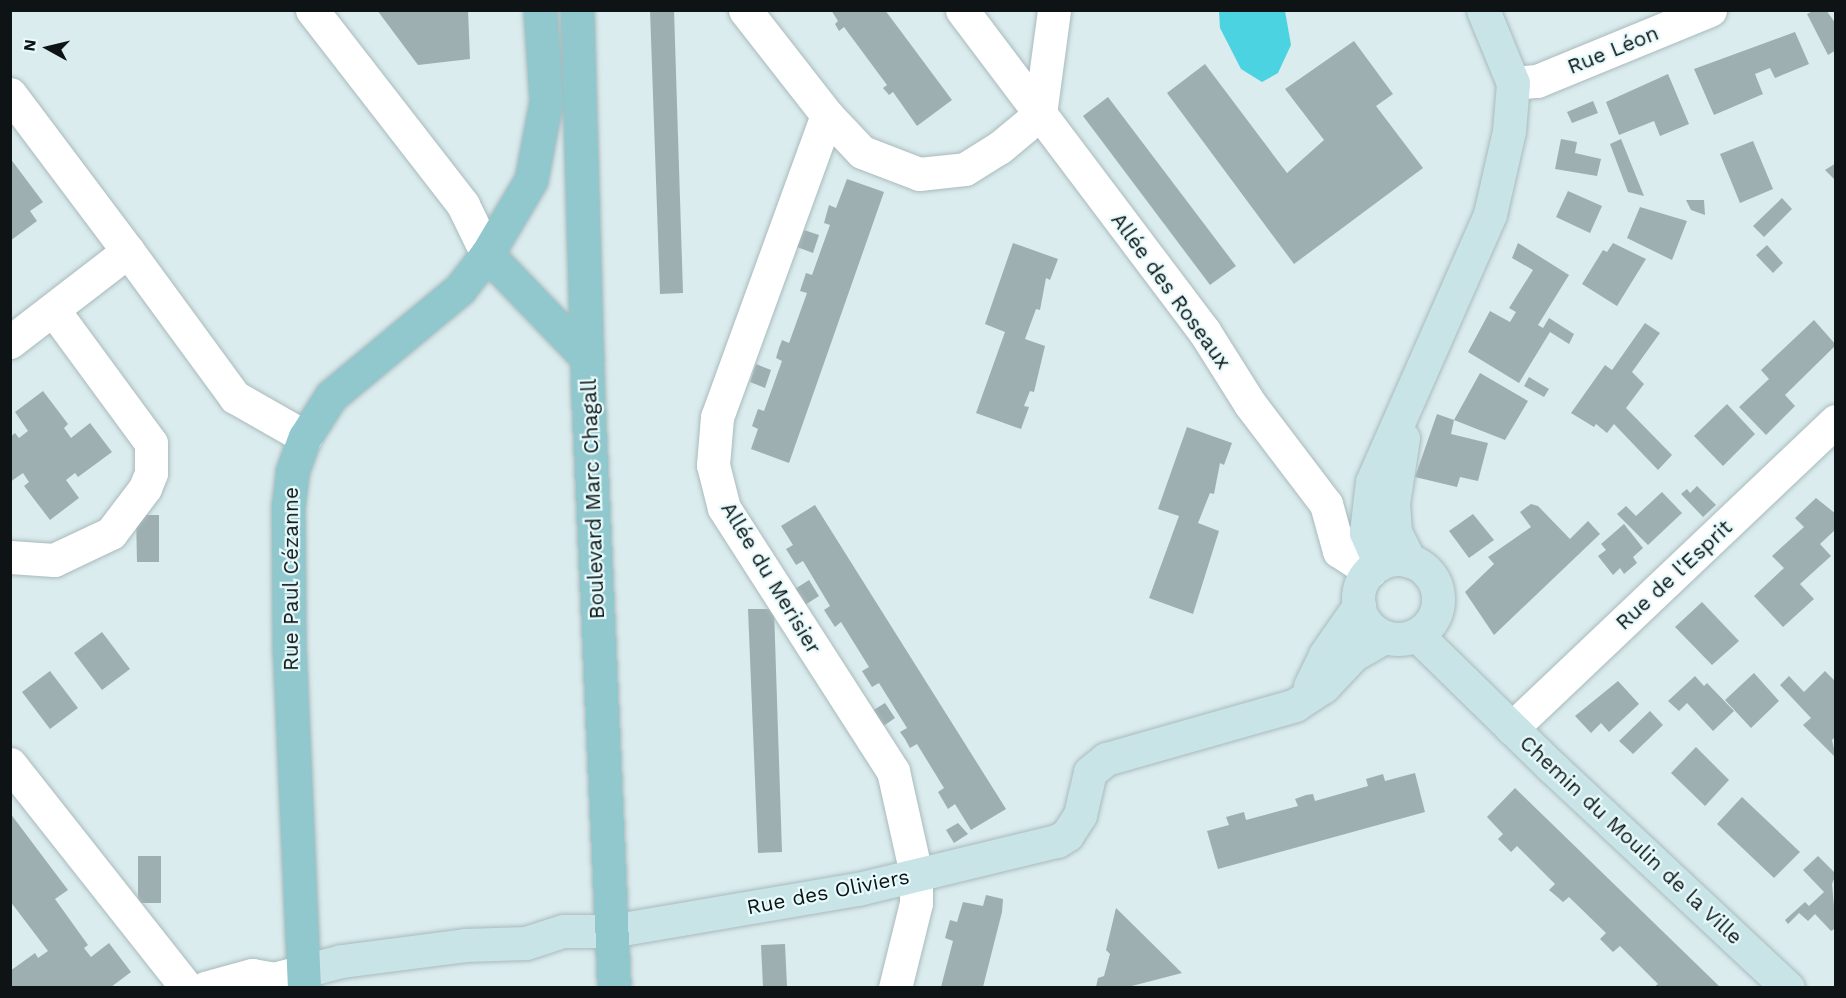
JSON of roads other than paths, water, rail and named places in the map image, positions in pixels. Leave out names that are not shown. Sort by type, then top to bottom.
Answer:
[{"type":"main road","name":"Rue Paul Cézanne","points":[[304,979],[289,650],[288,507],[292,472],[305,437],[331,396],[460,289],[487,254],[531,180],[546,100],[540,10]]},
{"type":"main road","name":"Boulevard Marc Chagall","points":[[577,10],[587,357],[614,987]]},
{"type":"main road","points":[[487,254],[587,357]]},
{"type":"street","points":[[312,10],[463,205],[487,254]]},
{"type":"street","points":[[745,10],[827,115],[862,152],[919,174],[965,169],[999,148],[1040,114],[1054,10]]},
{"type":"street","name":"Allée des Roseaux","points":[[962,10],[1208,336],[1250,404],[1326,504],[1339,551],[1386,565]]},
{"type":"street","name":"Chemin du Moulin de la Ville","points":[[1483,10],[1513,83],[1509,132],[1490,214],[1406,408],[1393,503],[1395,532],[1386,565],[1421,566],[1437,587],[1427,623],[1477,691],[1512,728],[1788,987]]},
{"type":"street","name":"Rue Léon","points":[[1513,83],[1537,81],[1710,10]]},
{"type":"street","points":[[10,94],[235,397],[305,437]]},
{"type":"street","name":"Allée du Merisier","points":[[827,115],[717,417],[713,465],[724,508],[893,771],[916,874],[916,903],[895,987]]},
{"type":"street","points":[[10,342],[54,311],[128,250]]},
{"type":"street","points":[[10,557],[54,560],[111,533],[146,488],[151,473],[151,443],[54,311]]},
{"type":"street","name":"Rue de l'Esprit","points":[[1512,728],[1836,421]]},
{"type":"street","points":[[1295,705],[1359,606],[1362,582],[1386,565]]},
{"type":"street","points":[[1359,606],[1372,629],[1384,637],[1401,639],[1427,623]]},
{"type":"street","name":"Rue des Oliviers","points":[[304,979],[342,961],[442,948],[526,942],[564,931],[611,932],[858,889],[1058,841],[1067,835],[1080,815],[1090,772],[1117,754],[1295,705],[1323,687],[1353,655],[1384,637]]},
{"type":"street","points":[[10,764],[187,987]]},
{"type":"street","points":[[205,987],[252,975],[274,979],[304,979]]}]
